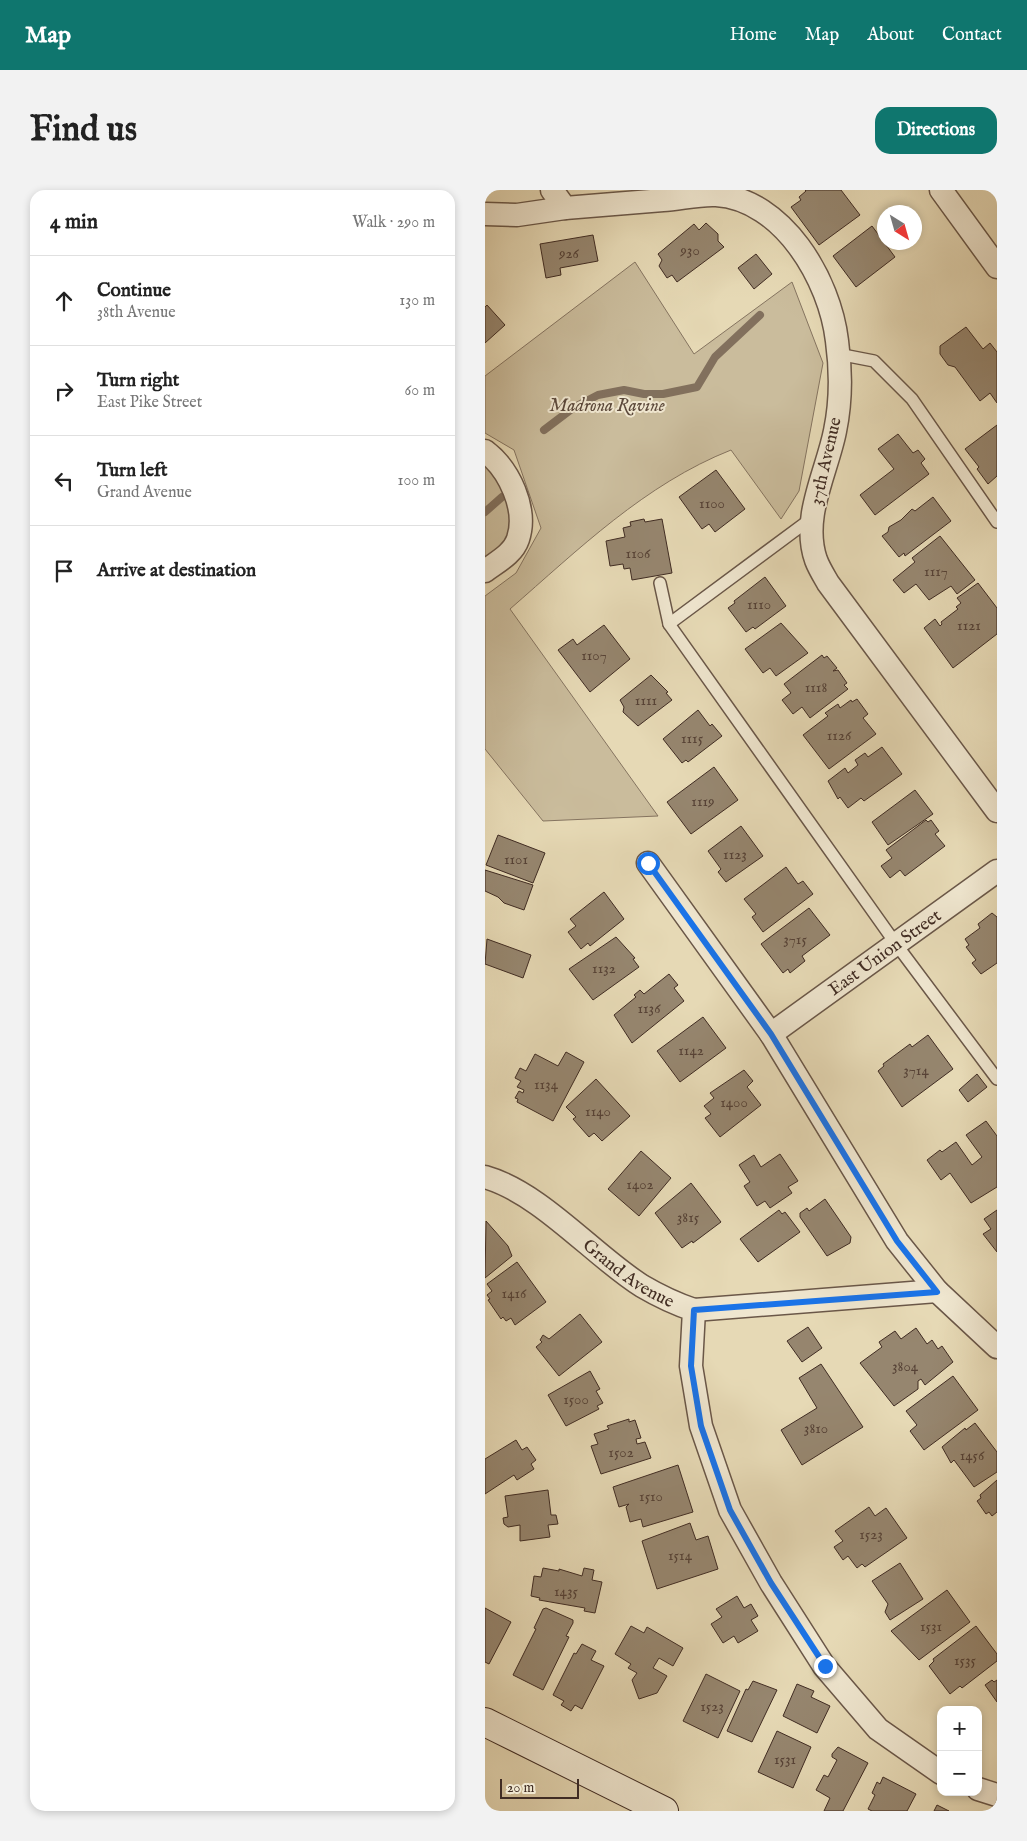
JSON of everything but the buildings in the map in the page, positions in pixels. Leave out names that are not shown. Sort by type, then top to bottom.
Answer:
[{"type":"street","points":[[552,190],[565,208]]},
{"type":"street","points":[[941,190],[997,267]]},
{"type":"street","name":"37th Avenue","points":[[485,214],[517,215],[565,208],[716,195],[745,196],[769,214],[792,238],[811,265],[824,292],[837,339],[840,374],[835,430],[814,505],[811,536],[816,560],[829,583],[997,810]]},
{"type":"street","points":[[485,451],[502,470],[515,492],[522,522],[518,540],[508,554],[485,571]]},
{"type":"street","points":[[648,863],[771,1034],[897,1241],[937,1292],[997,1348]]},
{"type":"street","name":"East Union Street","points":[[771,1034],[997,870]]},
{"type":"street","name":"Grand Avenue","points":[[485,1177],[538,1204],[641,1285],[669,1301],[694,1310],[691,1366],[701,1426],[730,1510],[771,1583],[825,1666],[878,1729],[937,1770]]},
{"type":"street","points":[[694,1310],[937,1292]]},
{"type":"street","points":[[485,1722],[665,1811]]},
{"type":"street","points":[[982,1790],[997,1795]]},
{"type":"lane","points":[[838,354],[874,360],[912,399],[997,522]]},
{"type":"lane","points":[[669,624],[813,517]]},
{"type":"lane","points":[[660,584],[669,624],[897,944],[997,1079]]},
{"type":"green space","name":"Madrona Ravine","points":[[635,262],[694,354],[792,282],[823,363],[799,491],[781,519],[731,450],[700,464],[641,500],[587,542],[510,609],[658,816],[543,821],[485,749],[485,596],[516,573],[541,528],[514,450],[485,433],[485,376]]},
{"type":"green space","points":[[485,451],[522,521],[485,571]]},
{"type":"waterway","points":[[544,430],[573,408],[598,395],[624,390],[644,394],[663,394],[697,387],[715,357],[760,315]]},
{"type":"waterway","points":[[485,512],[502,497]]},
{"type":"route","points":[[648,863],[771,1034],[897,1241],[937,1292],[694,1310],[691,1366],[701,1426],[730,1510],[771,1583],[825,1666]]}]
